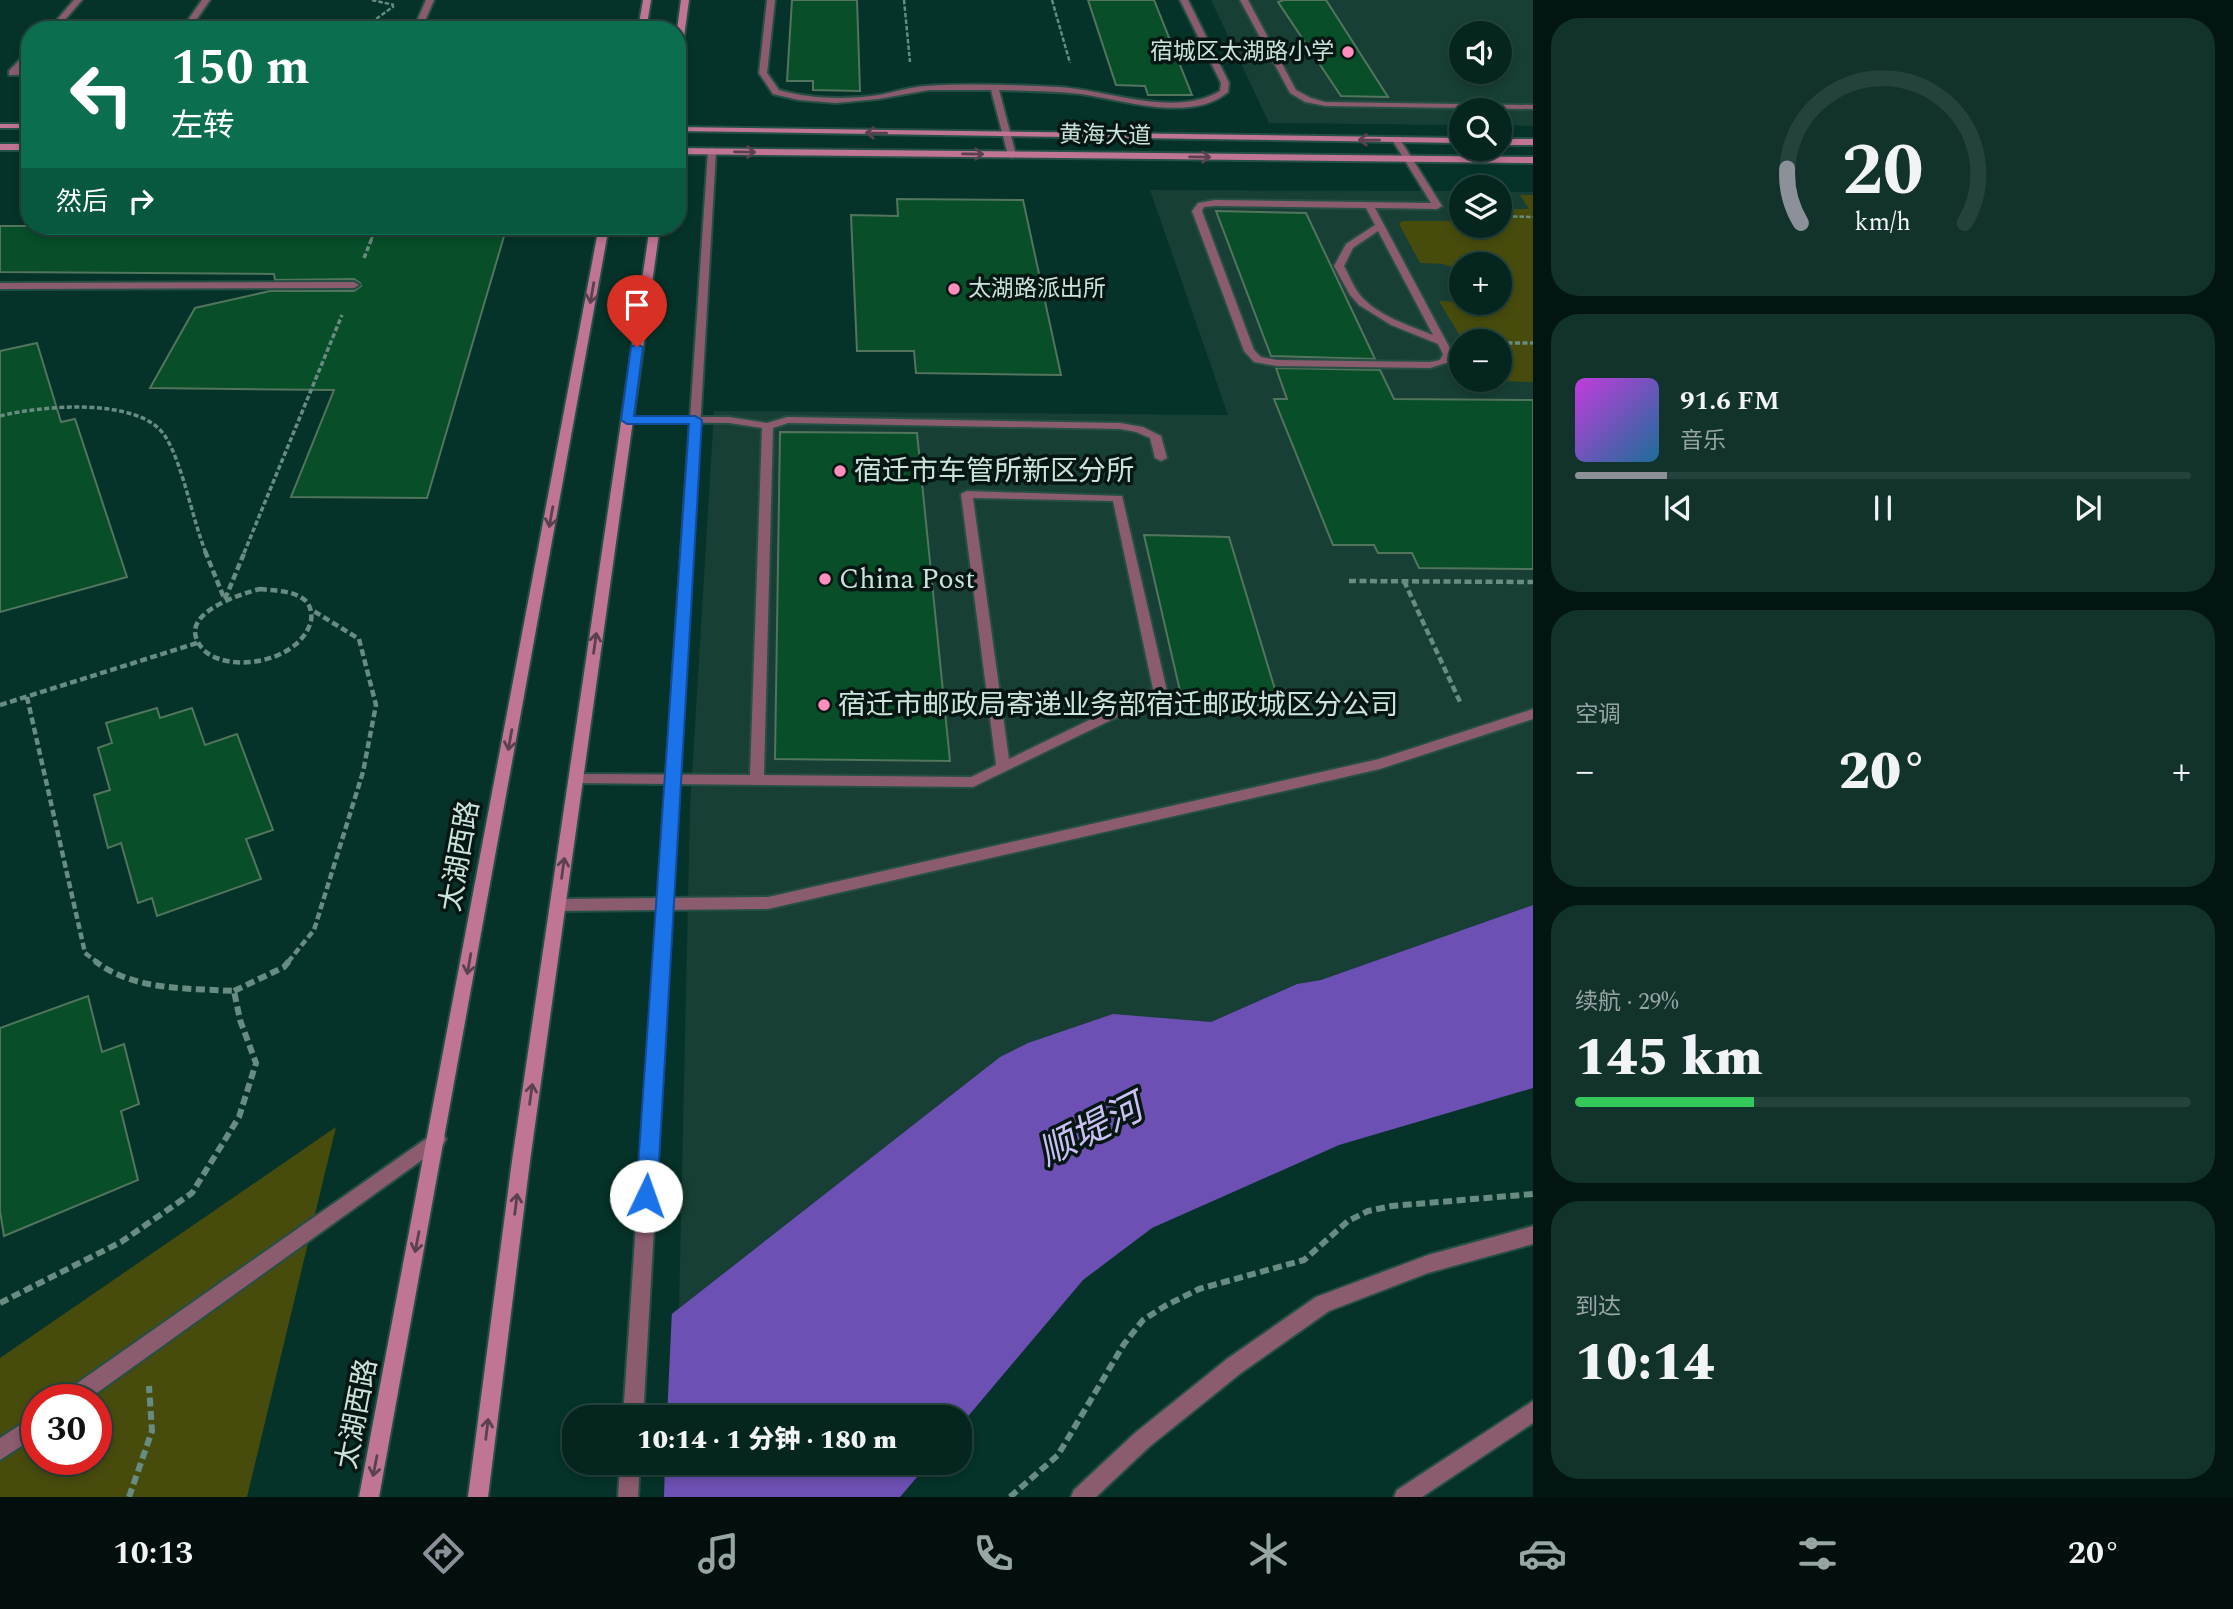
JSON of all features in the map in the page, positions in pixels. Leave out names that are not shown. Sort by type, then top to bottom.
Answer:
[{"type":"street","points":[[59,21],[78,0]]},
{"type":"street","points":[[191,21],[206,0]]},
{"type":"street","points":[[421,21],[430,0]]},
{"type":"street","points":[[644,21],[647,0]]},
{"type":"street","points":[[682,21],[685,0]]},
{"type":"street","points":[[771,0],[763,72],[776,92],[820,99],[868,99],[913,90],[1078,91],[1154,103],[1186,104],[1217,98],[1224,92],[1224,83],[1184,0]]},
{"type":"street","points":[[1244,0],[1289,85],[1293,91],[1308,100],[1325,104],[1533,107]]},
{"type":"street","points":[[21,64],[12,73],[21,73]]},
{"type":"street","points":[[995,89],[1012,155]]},
{"type":"street","points":[[0,126],[21,126]]},
{"type":"street","name":"黄海大道","points":[[686,130],[1449,141]]},
{"type":"street","points":[[1369,205],[1448,354],[1444,362],[1430,365],[1277,363],[1258,360],[1249,351],[1197,211],[1201,205],[1369,205],[1437,206],[1397,141]]},
{"type":"street","points":[[1512,142],[1533,142]]},
{"type":"street","points":[[0,147],[21,147]]},
{"type":"street","name":"黄海大道","points":[[686,151],[1533,160]]},
{"type":"street","points":[[634,1405],[712,151]]},
{"type":"street","points":[[1380,226],[1351,242],[1343,253],[1339,266],[1356,297],[1368,306],[1389,320],[1441,342]]},
{"type":"street","name":"太湖西路","points":[[369,1497],[602,235]]},
{"type":"street","points":[[478,1497],[521,1161],[653,235]]},
{"type":"street","points":[[0,286],[354,285]]},
{"type":"street","points":[[627,420],[729,420],[768,426],[787,420],[1120,426],[1139,429],[1155,436],[1161,458]]},
{"type":"street","points":[[758,780],[768,426]]},
{"type":"street","points":[[576,779],[973,782],[1003,768],[1160,691],[1118,498],[967,494],[1003,768]]},
{"type":"street","points":[[558,905],[768,902],[1380,764],[1533,714]]},
{"type":"street","points":[[93,1384],[437,1139]]},
{"type":"street","points":[[1081,1497],[1142,1440],[1234,1366],[1323,1304],[1428,1264],[1533,1235]]},
{"type":"street","points":[[1404,1497],[1533,1411]]},
{"type":"street","points":[[0,1450],[21,1435]]},
{"type":"street","points":[[628,1497],[629,1475]]},
{"type":"path","points":[[372,0],[395,5]]},
{"type":"path","points":[[904,0],[913,90]]},
{"type":"path","points":[[1052,0],[1078,91]]},
{"type":"path","points":[[373,21],[400,3]]},
{"type":"path","points":[[1512,216],[1533,217]]},
{"type":"path","points":[[225,599],[373,235]]},
{"type":"path","points":[[1512,343],[1533,343]]},
{"type":"path","points":[[0,416],[20,410],[58,407],[104,410],[135,416],[160,428],[172,452],[191,514],[225,599]]},
{"type":"path","points":[[1349,581],[1533,582]]},
{"type":"path","points":[[1404,581],[1475,734]]},
{"type":"path","points":[[27,697],[85,953],[110,972],[162,987],[234,991],[284,967],[314,930],[363,772],[376,705],[359,639],[312,610],[305,600],[278,589],[242,592],[225,599],[200,620],[196,632],[197,643],[206,653],[220,660],[259,662],[295,646],[307,634],[313,621],[312,610]]},
{"type":"path","points":[[0,705],[197,643]]},
{"type":"path","points":[[0,1303],[121,1242],[192,1193],[239,1117],[256,1063],[240,1020],[234,991]]},
{"type":"path","points":[[1010,1497],[1058,1455],[1124,1343],[1143,1320],[1165,1306],[1199,1289],[1304,1260],[1348,1221],[1368,1211],[1392,1206],[1533,1194]]},
{"type":"path","points":[[129,1497],[152,1431],[146,1346]]},
{"type":"shaded area","name":"宿城区太湖路小学","points":[[1211,0],[1533,0],[1533,126],[1512,125],[1512,98],[1449,98],[1449,125],[1269,123]]},
{"type":"shaded area","points":[[1150,190],[1449,191],[1449,238],[1512,238],[1512,192],[1533,192],[1533,905],[1321,980],[1297,984],[1211,1022],[1183,1021],[1000,1057],[679,1308],[690,809],[714,411],[1228,415]]},
{"type":"green space","points":[[1520,195],[1533,195],[1533,382],[1512,382],[1512,329],[1456,329],[1439,301],[1449,301],[1449,315],[1512,315],[1512,252],[1449,252],[1449,266],[1420,263],[1399,224],[1402,221],[1449,221],[1449,238],[1512,238],[1512,209],[1529,209]]},
{"type":"green space","points":[[336,1127],[247,1497],[0,1497],[0,1358]]},
{"type":"water","name":"顺堤河","points":[[1533,905],[1533,1088],[1339,1145],[1152,1228],[1083,1280],[972,1412],[972,1405],[562,1405],[562,1475],[919,1475],[900,1497],[438,1497],[1000,1057],[1028,1043],[1113,1014],[1211,1022],[1297,984],[1321,980]]},
{"type":"pier","points":[[672,1310],[668,1405],[562,1405],[562,1475],[665,1475],[664,1497],[435,1497]]},
{"type":"building","points":[[792,0],[857,0],[860,91],[813,90],[813,81],[787,81]]},
{"type":"building","points":[[1088,0],[1154,0],[1192,95],[1148,95],[1145,86],[1116,85]]},
{"type":"building","points":[[1326,0],[1388,97],[1341,96],[1278,2]]},
{"type":"building","points":[[897,199],[1023,200],[1061,375],[916,373],[914,351],[857,351],[851,215],[898,216]]},
{"type":"building","points":[[1216,211],[1306,213],[1375,359],[1271,356]]},
{"type":"building","points":[[0,226],[21,226],[21,235],[504,235],[427,498],[291,497],[334,390],[150,388],[195,308],[270,291],[354,291],[361,286],[354,279],[275,280],[274,274],[0,272]]},
{"type":"building","points":[[37,343],[61,422],[75,419],[127,577],[0,612],[0,351]]},
{"type":"building","points":[[1276,368],[1380,370],[1394,399],[1533,400],[1533,569],[1419,568],[1412,553],[1378,553],[1374,545],[1333,545],[1274,399],[1287,399]]},
{"type":"building","points":[[780,432],[917,433],[950,761],[775,759]]},
{"type":"building","points":[[1144,535],[1229,537],[1280,706],[1183,704]]},
{"type":"building","points":[[157,708],[160,718],[192,708],[205,745],[237,734],[273,830],[246,839],[261,879],[157,916],[152,898],[138,903],[121,843],[108,848],[94,795],[110,790],[98,748],[112,743],[106,723]]},
{"type":"building","points":[[88,996],[102,1052],[124,1044],[139,1104],[121,1111],[138,1180],[4,1236],[0,1211],[0,1028]]},
{"type":"place","name":"宿城区太湖路小学","points":[[1348,52]]},
{"type":"place","name":"太湖路派出所","points":[[954,289]]},
{"type":"place","name":"宿迁市车管所新区分所","points":[[840,471]]},
{"type":"place","name":"China Post","points":[[825,579]]},
{"type":"place","name":"宿迁市邮政局寄递业务部宿迁邮政城区分公司","points":[[824,705]]},
{"type":"route","points":[[637,347],[627,420],[695,420],[646,1196]]}]
